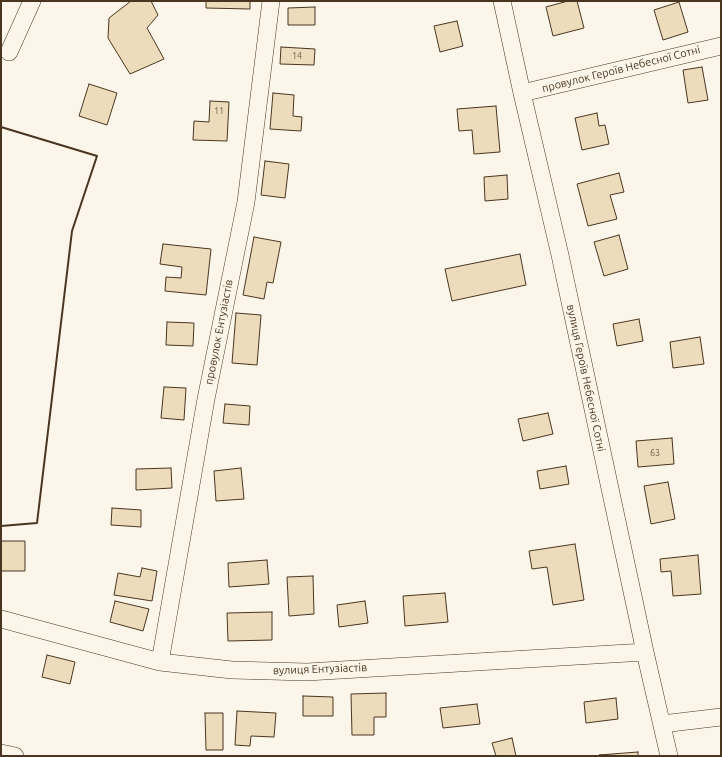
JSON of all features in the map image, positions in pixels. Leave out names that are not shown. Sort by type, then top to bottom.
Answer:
[{"type":"street","points":[[9,52],[32,1]]},
{"type":"street","name":"провулок Ентузіастів","points":[[160,662],[206,399],[246,202],[271,1]]},
{"type":"street","name":"вулиця Героїв Небесної Сотні","points":[[502,1],[560,255],[645,652],[669,756]]},
{"type":"street","name":"провулок Героїв Небесної Сотні","points":[[522,93],[721,46]]},
{"type":"street","name":"вулиця Ентузіастів","points":[[1,619],[160,662],[232,670],[306,672],[645,652]]},
{"type":"street","points":[[662,724],[721,717]]},
{"type":"street","points":[[1,753],[15,756]]},
{"type":"building","points":[[131,1],[151,1],[158,15],[147,28],[164,59],[130,74],[108,38],[109,18]]},
{"type":"building","points":[[206,1],[250,1],[250,9],[206,8]]},
{"type":"building","points":[[568,1],[577,1],[584,28],[553,36],[546,7]]},
{"type":"building","points":[[679,2],[688,32],[663,40],[654,10]]},
{"type":"building","points":[[315,7],[315,25],[288,25],[288,8]]},
{"type":"building","points":[[457,21],[463,46],[440,52],[434,26]]},
{"type":"building","points":[[281,47],[315,49],[314,65],[280,64]]},
{"type":"building","points":[[702,67],[708,100],[688,103],[683,70]]},
{"type":"building","points":[[89,84],[117,93],[107,125],[79,116]]},
{"type":"building","points":[[273,93],[294,95],[293,116],[302,117],[301,131],[270,129]]},
{"type":"building","points":[[210,101],[229,102],[227,141],[193,140],[194,121],[209,122]]},
{"type":"building","points":[[496,106],[500,152],[474,154],[472,130],[459,131],[457,109]]},
{"type":"building","points":[[597,113],[599,126],[605,125],[609,144],[582,150],[575,118]]},
{"type":"building","points":[[265,161],[289,164],[285,198],[261,195]]},
{"type":"building","points":[[619,173],[624,192],[610,195],[617,219],[588,226],[577,184]]},
{"type":"building","points":[[507,175],[508,199],[485,201],[484,177]]},
{"type":"building","points":[[619,235],[628,269],[604,276],[594,242]]},
{"type":"building","points":[[254,237],[281,242],[273,283],[267,282],[264,299],[243,295]]},
{"type":"building","points":[[163,244],[211,249],[206,295],[165,291],[166,277],[181,278],[182,267],[160,264]]},
{"type":"building","points":[[520,254],[526,285],[452,301],[445,269]]},
{"type":"building","points":[[236,313],[261,315],[257,365],[232,363]]},
{"type":"building","points":[[639,319],[643,341],[617,346],[613,324]]},
{"type":"building","points":[[167,322],[194,323],[193,346],[166,345]]},
{"type":"building","points":[[700,337],[704,364],[673,368],[670,342]]},
{"type":"building","points":[[164,387],[186,388],[184,420],[161,418]]},
{"type":"building","points":[[225,404],[250,406],[249,425],[223,423]]},
{"type":"building","points":[[548,413],[553,434],[523,441],[518,419]]},
{"type":"building","points":[[672,438],[674,464],[638,467],[636,441]]},
{"type":"building","points":[[566,466],[569,484],[540,489],[537,471]]},
{"type":"building","points":[[171,468],[172,488],[136,490],[136,469]]},
{"type":"building","points":[[241,468],[244,499],[216,501],[214,471]]},
{"type":"building","points":[[668,482],[675,519],[651,524],[644,486]]},
{"type":"building","points":[[112,508],[141,510],[141,527],[111,525]]},
{"type":"building","points":[[1,541],[25,541],[25,571],[1,571]]},
{"type":"building","points":[[575,544],[584,600],[553,605],[547,567],[532,569],[529,551]]},
{"type":"building","points":[[698,555],[701,594],[673,596],[671,571],[661,572],[660,559]]},
{"type":"building","points":[[267,560],[269,584],[229,587],[228,563]]},
{"type":"building","points":[[142,568],[157,571],[152,601],[114,595],[118,573],[140,577]]},
{"type":"building","points":[[313,576],[314,614],[289,616],[287,577]]},
{"type":"building","points":[[445,593],[448,622],[405,626],[403,596]]},
{"type":"building","points":[[115,601],[149,609],[143,631],[110,622]]},
{"type":"building","points":[[365,601],[368,623],[339,627],[337,605]]},
{"type":"building","points":[[272,612],[272,640],[228,641],[227,613]]},
{"type":"building","points":[[47,655],[75,662],[70,684],[42,677]]},
{"type":"building","points":[[386,693],[386,717],[374,717],[374,735],[352,735],[351,694]]},
{"type":"building","points":[[303,696],[333,697],[333,716],[303,716]]},
{"type":"building","points":[[616,698],[618,719],[586,723],[584,702]]},
{"type":"building","points":[[477,704],[480,724],[443,728],[440,708]]},
{"type":"building","points":[[237,711],[276,713],[274,737],[251,736],[250,746],[235,745]]},
{"type":"building","points":[[205,713],[223,713],[223,750],[206,750]]},
{"type":"building","points":[[512,738],[516,756],[496,756],[492,743]]},
{"type":"building","points":[[638,752],[638,756],[599,755]]},
{"type":"wall","points":[[1,127],[97,156],[72,231],[37,523],[1,526]]}]
